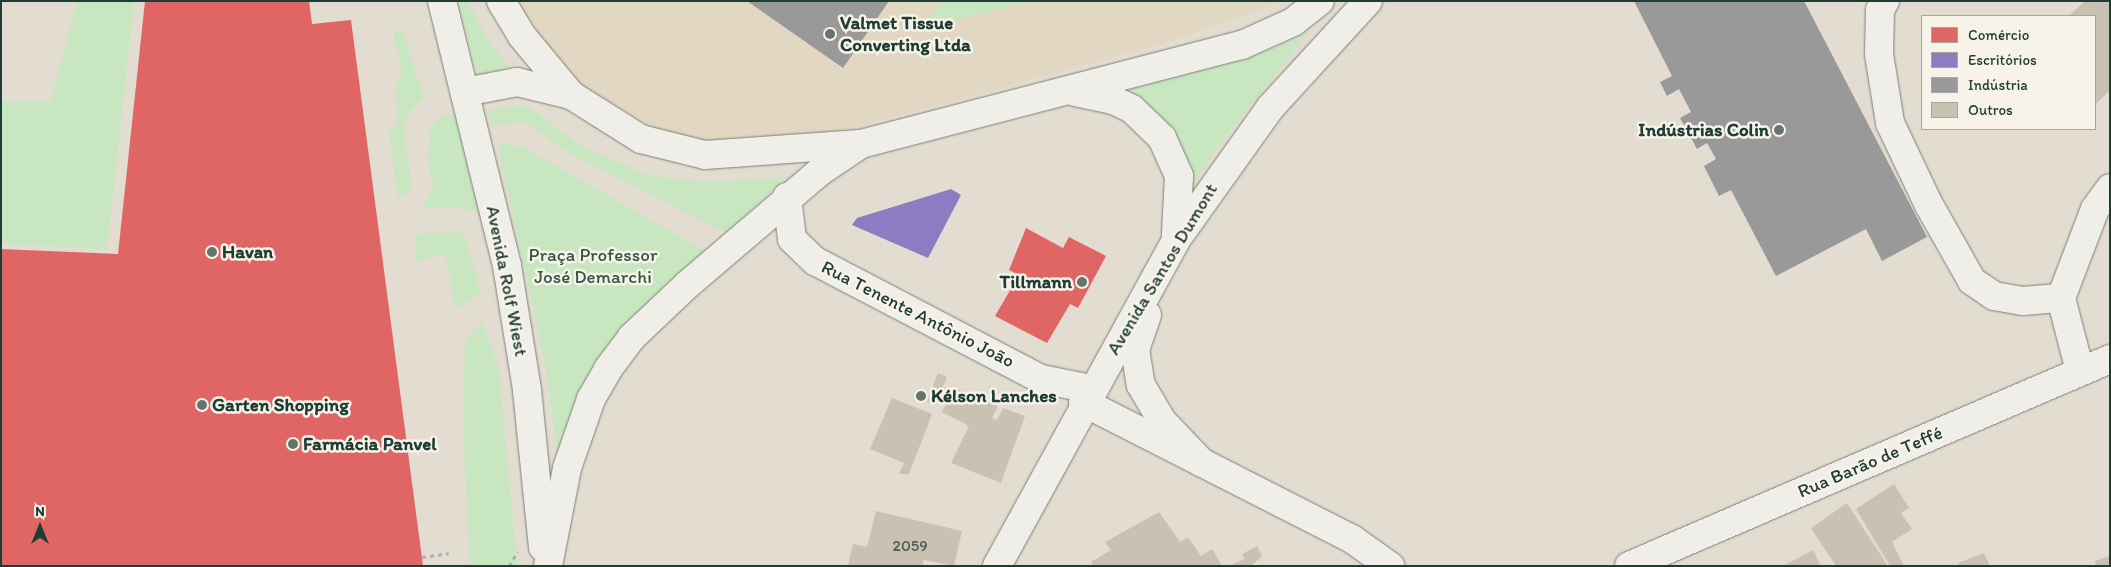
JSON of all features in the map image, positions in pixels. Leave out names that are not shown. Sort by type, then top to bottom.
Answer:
[{"type":"main road","name":"Avenida Rolf Wiest","points":[[442,1],[466,92],[516,317],[546,566]]},
{"type":"main road","points":[[501,1],[522,36],[571,95],[641,139],[705,155],[861,144],[1242,45],[1293,22],[1320,1]]},
{"type":"main road","name":"Avenida Santos Dumont","points":[[997,566],[1087,395],[1176,240],[1233,155],[1297,74],[1368,1]]},
{"type":"main road","points":[[1885,1],[1880,10],[1878,54],[1890,124],[1972,281],[1994,296],[2023,301],[2061,298]]},
{"type":"main road","points":[[466,92],[517,82],[571,95]]},
{"type":"main road","points":[[1064,91],[1113,100],[1132,109],[1162,138],[1178,176],[1176,240]]},
{"type":"main road","points":[[546,566],[567,468],[591,399],[608,369],[660,311],[787,197],[861,144]]},
{"type":"main road","points":[[1201,462],[1147,397],[1135,349],[1148,312],[1213,201],[1233,155]]},
{"type":"main road","points":[[2080,371],[2061,298],[2095,209],[2110,188]]},
{"type":"main road","name":"Rua Tenente Antônio João","points":[[787,197],[792,239],[816,261],[1041,379],[1087,395],[1201,462],[1352,539],[1390,566]]},
{"type":"main road","name":"Rua Barão de Teffé","points":[[1629,566],[2110,358]]},
{"type":"path","points":[[422,557],[449,553]]},
{"type":"shaded area","points":[[511,1],[1285,1],[1160,45],[791,145],[676,139],[556,72]]},
{"type":"green space","points":[[77,1],[134,1],[107,249],[1,244],[1,102],[50,102]]},
{"type":"green space","points":[[458,1],[468,1],[488,40],[515,74],[479,81]]},
{"type":"green space","points":[[940,1],[1033,1],[922,28]]},
{"type":"green space","points":[[401,27],[424,97],[407,115],[404,129],[412,188],[398,199],[389,132],[397,122],[396,84],[402,72],[393,33]]},
{"type":"green space","points":[[1308,33],[1216,150],[1189,191],[1123,91],[1259,54]]},
{"type":"green space","points":[[508,106],[528,106],[583,147],[650,176],[712,182],[786,177],[726,233],[563,150],[527,123],[492,125],[487,110]]},
{"type":"green space","points":[[458,114],[483,213],[457,207],[423,208],[433,187],[428,159],[431,126],[442,116]]},
{"type":"green space","name":"Praça Professor José Demarchi","points":[[503,143],[523,147],[705,251],[655,298],[565,449],[557,451],[545,362],[498,146]]},
{"type":"green space","points":[[464,231],[480,292],[455,310],[446,256],[432,256],[416,263],[416,234]]},
{"type":"green space","points":[[482,321],[499,368],[517,566],[470,566],[463,425],[465,342]]},
{"type":"building: Comércio","name":"Garten Shopping","points":[[145,1],[309,1],[312,24],[351,20],[423,566],[1,566],[1,249],[118,254]]},
{"type":"building: Comércio","points":[[1026,228],[1063,248],[1069,237],[1106,256],[1078,308],[1070,304],[1047,343],[995,316],[1019,275],[1009,270]]},
{"type":"building: Escritórios","points":[[951,189],[961,195],[928,258],[852,225],[857,218]]},
{"type":"building: Indústria","name":"Valmet Tissue Converting Ltda","points":[[747,1],[889,1],[843,68]]},
{"type":"building: Indústria","name":"Indústrias Colin","points":[[1634,1],[1804,1],[1927,237],[1882,261],[1866,229],[1776,276],[1731,190],[1719,196],[1704,166],[1716,159],[1707,143],[1697,149],[1680,118],[1691,112],[1679,89],[1667,96],[1660,82],[1672,76]]},
{"type":"building: Outros","points":[[2085,1],[2110,1],[2110,90],[2096,104],[2096,15],[2070,15]]},
{"type":"building: Outros","points":[[938,373],[947,377],[935,405],[927,402]]},
{"type":"building: Outros","points":[[945,388],[963,391],[998,406],[992,418],[997,420],[1003,408],[1025,416],[1001,483],[951,463],[969,426],[942,412],[946,404],[939,402]]},
{"type":"building: Outros","points":[[892,398],[932,414],[909,474],[899,474],[904,463],[870,449]]},
{"type":"building: Outros","points":[[1894,484],[1909,508],[1901,513],[1912,529],[1892,542],[1904,566],[1890,566],[1856,509]]},
{"type":"building: Outros","points":[[1847,503],[1888,566],[1836,566],[1811,528]]},
{"type":"building: Outros","points":[[876,511],[962,531],[954,566],[924,560],[922,566],[848,566],[853,544],[867,547]]},
{"type":"building: Outros","points":[[1159,512],[1180,542],[1188,537],[1201,556],[1212,549],[1222,566],[1093,566],[1091,562],[1111,550],[1105,542]]},
{"type":"building: Outros","points":[[1257,546],[1262,556],[1251,566],[1228,566],[1245,559],[1242,554]]},
{"type":"building: Outros","points":[[1813,550],[1821,566],[1783,566]]},
{"type":"building: Outros","points":[[1984,553],[1990,566],[1959,566],[1958,563]]},
{"type":"building: Outros","points":[[2110,556],[2110,566],[2096,566],[2095,561]]},
{"type":"place","name":"Valmet Tissue Converting Ltda","points":[[830,34]]},
{"type":"place","name":"Indústrias Colin","points":[[1779,130]]},
{"type":"place","name":"Havan","points":[[212,252]]},
{"type":"place","name":"Tillmann","points":[[1082,282]]},
{"type":"place","name":"Kélson Lanches","points":[[921,396]]},
{"type":"place","name":"Garten Shopping","points":[[202,405]]},
{"type":"place","name":"Farmácia Panvel","points":[[293,444]]}]
